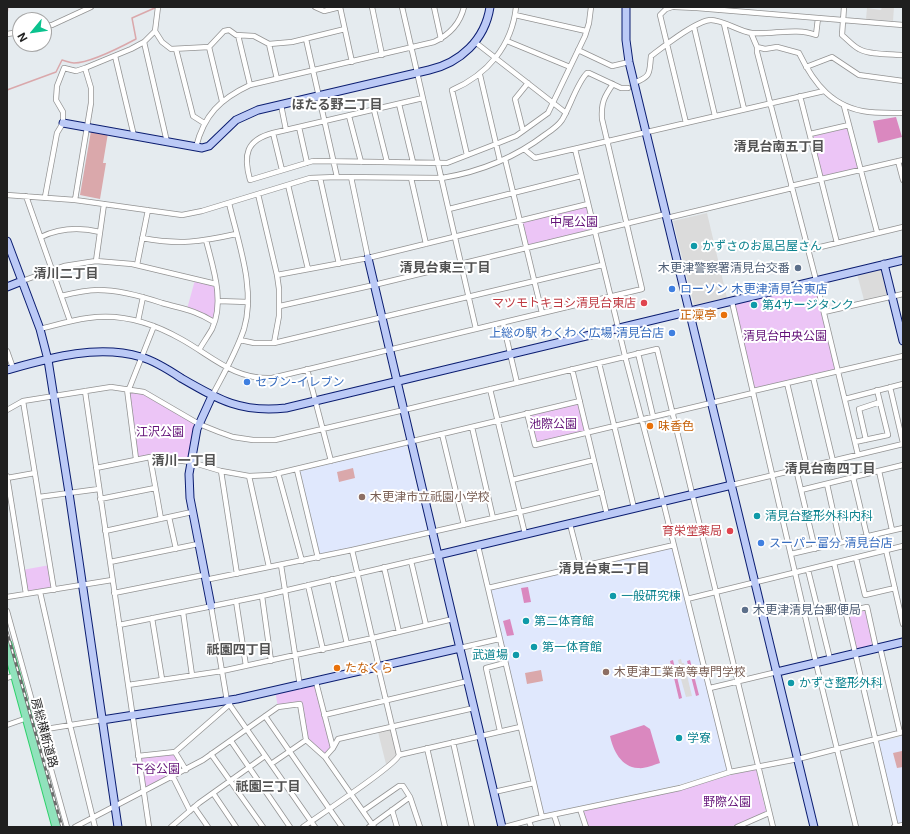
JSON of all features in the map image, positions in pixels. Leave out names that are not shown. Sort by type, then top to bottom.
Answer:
[{"type":"highway","name":"房総横断道路","points":[[7,644],[11,676],[27,718],[55,826]]},
{"type":"street","points":[[52,24],[91,7]]},
{"type":"street","points":[[45,197],[57,133],[63,123],[63,112],[56,100],[57,86],[64,68],[76,71],[115,56],[144,42],[155,31],[158,7]]},
{"type":"street","points":[[315,7],[324,11],[340,7],[352,62]]},
{"type":"street","points":[[372,7],[382,55]]},
{"type":"street","points":[[402,7],[476,329]]},
{"type":"street","points":[[434,7],[441,39]]},
{"type":"street","points":[[196,148],[201,130],[210,114],[232,94],[250,85],[428,44],[441,39],[456,24],[464,7]]},
{"type":"street","points":[[63,123],[202,148],[209,146],[231,125],[258,110],[418,73],[448,64],[462,55],[475,42],[486,23],[490,7]]},
{"type":"street","points":[[467,155],[452,90],[480,75],[496,58],[511,31],[516,7]]},
{"type":"street","points":[[424,98],[273,133],[259,138],[254,142],[247,153],[246,166],[250,180],[313,161],[447,163],[516,136],[548,113],[586,31],[591,7]]},
{"type":"street","points":[[626,7],[626,40],[629,62],[814,827]]},
{"type":"street","points":[[686,123],[660,15],[666,9],[674,7],[697,7],[903,25]]},
{"type":"street","points":[[844,7],[842,35],[860,50],[903,55]]},
{"type":"street","points":[[515,15],[586,31]]},
{"type":"street","points":[[634,83],[647,77],[649,73],[651,56],[667,44],[704,22],[712,20],[751,33],[804,32],[816,36],[818,18]]},
{"type":"street","points":[[724,24],[744,109]]},
{"type":"street","points":[[694,27],[714,116]]},
{"type":"street","points":[[155,31],[162,42],[171,49],[176,49],[209,47],[224,31],[229,30],[236,35],[254,36],[269,44],[292,42],[345,29]]},
{"type":"street","points":[[751,33],[757,47],[791,187],[824,312],[858,455]]},
{"type":"street","points":[[238,35],[250,85]]},
{"type":"street","points":[[306,39],[337,177]]},
{"type":"street","points":[[507,40],[570,67]]},
{"type":"street","points":[[144,42],[167,142]]},
{"type":"street","points":[[475,42],[566,112]]},
{"type":"street","points":[[269,44],[277,79]]},
{"type":"street","points":[[209,47],[222,102]]},
{"type":"street","points":[[757,47],[765,49],[777,47],[799,53],[811,76],[824,91],[844,106],[870,112],[903,113]]},
{"type":"street","points":[[176,49],[192,116],[204,123]]},
{"type":"street","points":[[578,50],[612,66],[629,62]]},
{"type":"street","points":[[115,56],[134,136]]},
{"type":"street","points":[[806,67],[832,57],[859,75],[903,81]]},
{"type":"street","points":[[75,200],[91,103],[89,81],[85,68]]},
{"type":"street","points":[[7,196],[45,197],[75,200],[182,215],[202,211],[310,178],[442,178],[465,174],[500,161],[524,149],[558,125],[586,74],[589,73],[621,88],[628,88]]},
{"type":"street","points":[[480,75],[500,161]]},
{"type":"street","points":[[522,131],[515,99],[528,83]]},
{"type":"street","points":[[40,329],[88,317],[105,317],[138,321],[154,326],[176,336],[226,367],[242,375],[263,378],[280,376],[642,289],[602,119],[602,106],[605,96],[613,84]]},
{"type":"street","points":[[524,149],[535,158],[824,91]]},
{"type":"street","points":[[800,96],[837,243]]},
{"type":"street","points":[[399,104],[412,162]]},
{"type":"street","points":[[281,105],[286,130]]},
{"type":"street","points":[[844,106],[877,232]]},
{"type":"street","points":[[374,110],[386,162]]},
{"type":"street","points":[[349,116],[361,162]]},
{"type":"street","points":[[810,134],[849,125]]},
{"type":"street","points":[[299,127],[307,163]]},
{"type":"street","points":[[273,133],[282,170]]},
{"type":"street","points":[[575,149],[610,297],[664,501],[730,772]]},
{"type":"street","points":[[505,158],[542,313]]},
{"type":"street","points":[[280,306],[901,161],[903,180]]},
{"type":"street","points":[[449,209],[581,176]]},
{"type":"street","points":[[351,177],[389,350],[494,792],[504,827],[542,817],[680,788],[730,772],[798,758],[902,733],[867,608],[845,612]]},
{"type":"street","points":[[320,178],[339,264]]},
{"type":"street","points":[[411,178],[426,244]]},
{"type":"street","points":[[288,185],[308,269]]},
{"type":"street","points":[[258,194],[277,275],[280,306],[278,326],[274,343]]},
{"type":"street","points":[[26,196],[70,321]]},
{"type":"street","points":[[229,202],[246,274],[248,302],[246,318],[240,340],[212,396],[194,439],[189,474],[192,512],[228,702],[315,827]]},
{"type":"street","points":[[96,261],[104,204]]},
{"type":"street","points":[[277,275],[368,258],[588,204]]},
{"type":"street","points":[[137,265],[148,210]]},
{"type":"street","points":[[808,250],[877,232],[903,227]]},
{"type":"street","points":[[41,237],[56,231],[66,230],[78,229],[100,232]]},
{"type":"street","points":[[142,238],[165,242],[177,242],[206,240],[236,234]]},
{"type":"street","points":[[199,350],[212,328],[218,306],[216,284],[206,240]]},
{"type":"street","points":[[7,241],[40,329],[48,360],[70,493],[118,827]]},
{"type":"street","points":[[7,351],[10,369],[80,353],[100,351],[123,353],[142,357],[156,363],[212,396],[233,404],[252,409],[280,409],[316,402],[903,260]]},
{"type":"street","points":[[7,287],[52,270],[73,264],[96,261],[120,262],[137,265],[216,284]]},
{"type":"street","points":[[240,340],[254,343],[274,343],[602,264]]},
{"type":"street","points":[[884,264],[903,341]]},
{"type":"street","points":[[61,296],[84,291],[99,290],[123,292],[187,309],[201,314],[214,322]]},
{"type":"street","points":[[824,312],[892,295],[903,294]]},
{"type":"street","points":[[138,321],[143,297]]},
{"type":"street","points":[[218,301],[248,302]]},
{"type":"street","points":[[732,302],[816,663],[856,827]]},
{"type":"street","points":[[503,323],[517,383]]},
{"type":"street","points":[[136,459],[128,389],[154,326]]},
{"type":"street","points":[[7,410],[23,401],[111,387],[144,392],[199,424],[233,437],[253,440],[280,439],[657,349],[773,827]]},
{"type":"street","points":[[638,353],[653,416]]},
{"type":"street","points":[[527,413],[535,445],[903,356]]},
{"type":"street","points":[[598,363],[634,508]]},
{"type":"street","points":[[307,369],[331,460]]},
{"type":"street","points":[[572,369],[608,515]]},
{"type":"street","points":[[813,377],[833,460]]},
{"type":"street","points":[[787,383],[807,467]]},
{"type":"street","points":[[845,398],[903,384]]},
{"type":"street","points":[[119,625],[262,596],[903,444],[890,387]]},
{"type":"street","points":[[490,389],[525,534]]},
{"type":"street","points":[[856,442],[888,435],[877,390]]},
{"type":"street","points":[[84,391],[149,827]]},
{"type":"street","points":[[23,401],[54,590]]},
{"type":"street","points":[[96,468],[150,457],[191,462],[221,471],[250,476],[278,473],[297,470],[331,460],[580,401]]},
{"type":"street","points":[[866,440],[859,409],[880,402]]},
{"type":"street","points":[[472,426],[493,518]]},
{"type":"street","points":[[442,434],[464,525]]},
{"type":"street","points":[[150,457],[161,519]]},
{"type":"street","points":[[512,480],[594,460]]},
{"type":"street","points":[[801,490],[903,465]]},
{"type":"street","points":[[796,469],[815,549]]},
{"type":"street","points":[[297,470],[318,558]]},
{"type":"street","points":[[221,471],[237,574]]},
{"type":"street","points":[[879,471],[892,530]]},
{"type":"street","points":[[26,594],[7,477],[35,473]]},
{"type":"street","points":[[278,473],[302,561]]},
{"type":"street","points":[[250,476],[269,567]]},
{"type":"street","points":[[853,477],[867,536]]},
{"type":"street","points":[[827,484],[840,542]]},
{"type":"street","points":[[100,499],[155,488]]},
{"type":"street","points":[[39,497],[99,489]]},
{"type":"street","points":[[114,593],[237,574],[318,558],[602,492]]},
{"type":"street","points":[[105,531],[192,512]]},
{"type":"street","points":[[169,517],[176,549]]},
{"type":"street","points":[[570,524],[581,566]]},
{"type":"street","points":[[791,554],[903,528]]},
{"type":"street","points":[[110,562],[198,544]]},
{"type":"street","points":[[488,588],[674,545]]},
{"type":"street","points":[[478,546],[542,817]]},
{"type":"street","points":[[687,599],[903,546]]},
{"type":"street","points":[[352,550],[399,755]]},
{"type":"street","points":[[886,550],[903,624]]},
{"type":"street","points":[[856,558],[865,595],[894,588]]},
{"type":"street","points":[[411,561],[426,625]]},
{"type":"street","points":[[834,563],[896,827],[903,825]]},
{"type":"street","points":[[281,565],[300,686]]},
{"type":"street","points":[[384,567],[399,632]]},
{"type":"street","points":[[808,570],[830,659]]},
{"type":"street","points":[[332,579],[347,644]]},
{"type":"street","points":[[7,597],[83,586],[112,580]]},
{"type":"street","points":[[308,585],[322,650]]},
{"type":"street","points":[[40,592],[95,827]]},
{"type":"street","points":[[262,596],[270,661]]},
{"type":"street","points":[[236,601],[246,666]]},
{"type":"street","points":[[7,611],[67,827]]},
{"type":"street","points":[[183,612],[192,675]]},
{"type":"street","points":[[152,618],[162,680]]},
{"type":"street","points":[[128,685],[222,671],[322,650],[453,619]]},
{"type":"street","points":[[40,730],[132,715],[228,702],[499,639]]},
{"type":"street","points":[[710,688],[903,642]]},
{"type":"street","points":[[500,731],[486,668],[505,663]]},
{"type":"street","points":[[324,715],[468,681]]},
{"type":"street","points":[[316,682],[332,748]]},
{"type":"street","points":[[138,756],[175,752],[228,702]]},
{"type":"street","points":[[75,827],[186,770],[231,741],[278,707],[300,704],[306,740],[325,757],[351,793],[372,826],[410,797]]},
{"type":"street","points":[[330,740],[474,708]]},
{"type":"street","points":[[265,716],[342,827]]},
{"type":"street","points":[[7,725],[27,718]]},
{"type":"street","points":[[303,827],[386,769],[396,760],[399,755],[520,727]]},
{"type":"street","points":[[325,757],[338,739]]},
{"type":"street","points":[[271,764],[306,740]]},
{"type":"street","points":[[231,741],[290,827]]},
{"type":"street","points":[[453,742],[472,827]]},
{"type":"street","points":[[427,748],[445,827]]},
{"type":"street","points":[[175,752],[186,770]]},
{"type":"street","points":[[211,754],[263,827]]},
{"type":"street","points":[[171,827],[194,807],[265,756]]},
{"type":"street","points":[[173,777],[190,811]]},
{"type":"street","points":[[494,792],[534,783]]},
{"type":"street","points":[[363,811],[399,786],[404,786],[410,797],[420,827]]},
{"type":"street","points":[[213,793],[236,827]]},
{"type":"street","points":[[194,807],[208,827]]},
{"type":"street","points":[[580,809],[586,827]]},
{"type":"street","points":[[392,810],[397,827]]},
{"type":"street","points":[[737,827],[769,813]]},
{"type":"street","points":[[554,815],[558,827]]},
{"type":"street","points":[[529,821],[531,827]]},
{"type":"street","points":[[177,822],[180,827]]},
{"type":"shaded area","points":[[882,7],[894,7],[893,21],[866,19],[867,8],[881,10]]},
{"type":"shaded area","points":[[896,117],[902,137],[878,143],[873,121]]},
{"type":"shaded area","points":[[91,131],[108,133],[103,163],[106,163],[100,199],[80,195]]},
{"type":"shaded area","points":[[707,213],[727,298],[694,305],[673,221]]},
{"type":"shaded area","points":[[882,268],[888,294],[864,300],[857,274]]},
{"type":"shaded area","name":"木更津市立祇園小学校","points":[[406,445],[425,520],[426,531],[320,555],[299,473],[301,471]]},
{"type":"shaded area","points":[[353,468],[355,478],[339,482],[337,472]]},
{"type":"shaded area","name":"木更津工業高等専門学校","points":[[672,547],[728,770],[678,785],[544,814],[516,702],[491,590]]},
{"type":"shaded area","points":[[528,587],[531,602],[524,603],[521,588]]},
{"type":"shaded area","points":[[510,619],[514,635],[507,636],[503,621]]},
{"type":"shaded area","points":[[681,659],[682,663],[684,663],[692,696],[686,697],[677,665],[679,664],[678,660]]},
{"type":"shaded area","points":[[673,660],[682,698],[679,699],[670,661]]},
{"type":"shaded area","points":[[690,660],[699,695],[696,696],[687,661]]},
{"type":"shaded area","points":[[541,670],[543,681],[527,684],[525,673]]},
{"type":"shaded area","points":[[644,725],[650,729],[660,763],[643,768],[632,767],[627,765],[619,757],[613,747],[610,736]]},
{"type":"shaded area","points":[[392,729],[398,755],[388,765],[386,764],[378,732]]},
{"type":"shaded area","points":[[903,736],[903,822],[897,824],[877,741],[885,741]]},
{"type":"shaded area","points":[[902,751],[903,767],[897,768],[893,753]]},
{"type":"green space","points":[[847,128],[850,130],[859,167],[857,170],[824,177],[822,175],[813,139],[814,136]]},
{"type":"green space","name":"中尾公園","points":[[588,204],[595,232],[526,248],[520,221]]},
{"type":"green space","points":[[195,280],[216,284],[217,298],[214,322],[187,309]]},
{"type":"green space","name":"清見台中央公園","points":[[815,282],[836,370],[754,389],[734,303]]},
{"type":"green space","name":"江沢公園","points":[[129,389],[144,392],[199,424],[191,462],[150,457],[136,459]]},
{"type":"green space","name":"池際公園","points":[[580,401],[587,432],[535,445],[527,413]]},
{"type":"green space","points":[[50,565],[54,590],[26,594],[22,570]]},
{"type":"green space","points":[[864,610],[873,643],[872,645],[856,649],[848,614]]},
{"type":"green space","points":[[316,682],[333,748],[325,757],[306,740],[300,704],[278,707],[275,691]]},
{"type":"green space","name":"下谷公園","points":[[175,752],[186,770],[143,792],[138,756]]},
{"type":"green space","name":"野際公園","points":[[756,769],[766,812],[731,827],[587,827],[583,811],[679,790]]},
{"type":"waterway","points":[[7,14],[8,7]]},
{"type":"waterway","points":[[7,90],[56,72],[62,60],[74,63],[89,60],[106,54],[136,39],[132,18],[157,7]]},
{"type":"railway","points":[[7,632],[62,827]]},
{"type":"place","name":"かずさのお風呂屋さん","points":[[694,246]]},
{"type":"place","name":"木更津警察署清見台交番","points":[[798,268]]},
{"type":"place","name":"ローソン 木更津清見台東店","points":[[672,289]]},
{"type":"place","name":"マツモトキヨシ清見台東店","points":[[644,303]]},
{"type":"place","name":"第4サージタンク","points":[[754,305]]},
{"type":"place","name":"正凜亭","points":[[724,315]]},
{"type":"place","name":"上総の駅 わくわく広場 清見台店","points":[[672,333]]},
{"type":"place","name":"セブン-イレブン","points":[[247,382]]},
{"type":"place","name":"味香色","points":[[650,426]]},
{"type":"place","name":"木更津市立祇園小学校","points":[[362,497]]},
{"type":"place","name":"清見台整形外科内科","points":[[757,516]]},
{"type":"place","name":"育栄堂薬局","points":[[730,531]]},
{"type":"place","name":"スーパー富分 清見台店","points":[[761,543]]},
{"type":"place","name":"一般研究棟","points":[[613,596]]},
{"type":"place","name":"木更津清見台郵便局","points":[[745,610]]},
{"type":"place","name":"第二体育館","points":[[526,621]]},
{"type":"place","name":"第一体育館","points":[[534,647]]},
{"type":"place","name":"武道場","points":[[516,655]]},
{"type":"place","name":"たなくら","points":[[337,668]]},
{"type":"place","name":"木更津工業高等専門学校","points":[[606,672]]},
{"type":"place","name":"かずさ整形外科","points":[[791,683]]},
{"type":"place","name":"学寮","points":[[679,738]]},
{"type":"district","name":"ほたる野二丁目","points":[[337,105]]},
{"type":"district","name":"清見台南五丁目","points":[[779,147]]},
{"type":"district","name":"清見台東三丁目","points":[[445,268]]},
{"type":"district","name":"清川二丁目","points":[[66,274]]},
{"type":"district","name":"清川一丁目","points":[[184,461]]},
{"type":"district","name":"清見台南四丁目","points":[[830,469]]},
{"type":"district","name":"清見台東二丁目","points":[[604,569]]},
{"type":"district","name":"祇園四丁目","points":[[239,650]]},
{"type":"district","name":"祇園三丁目","points":[[268,787]]}]
